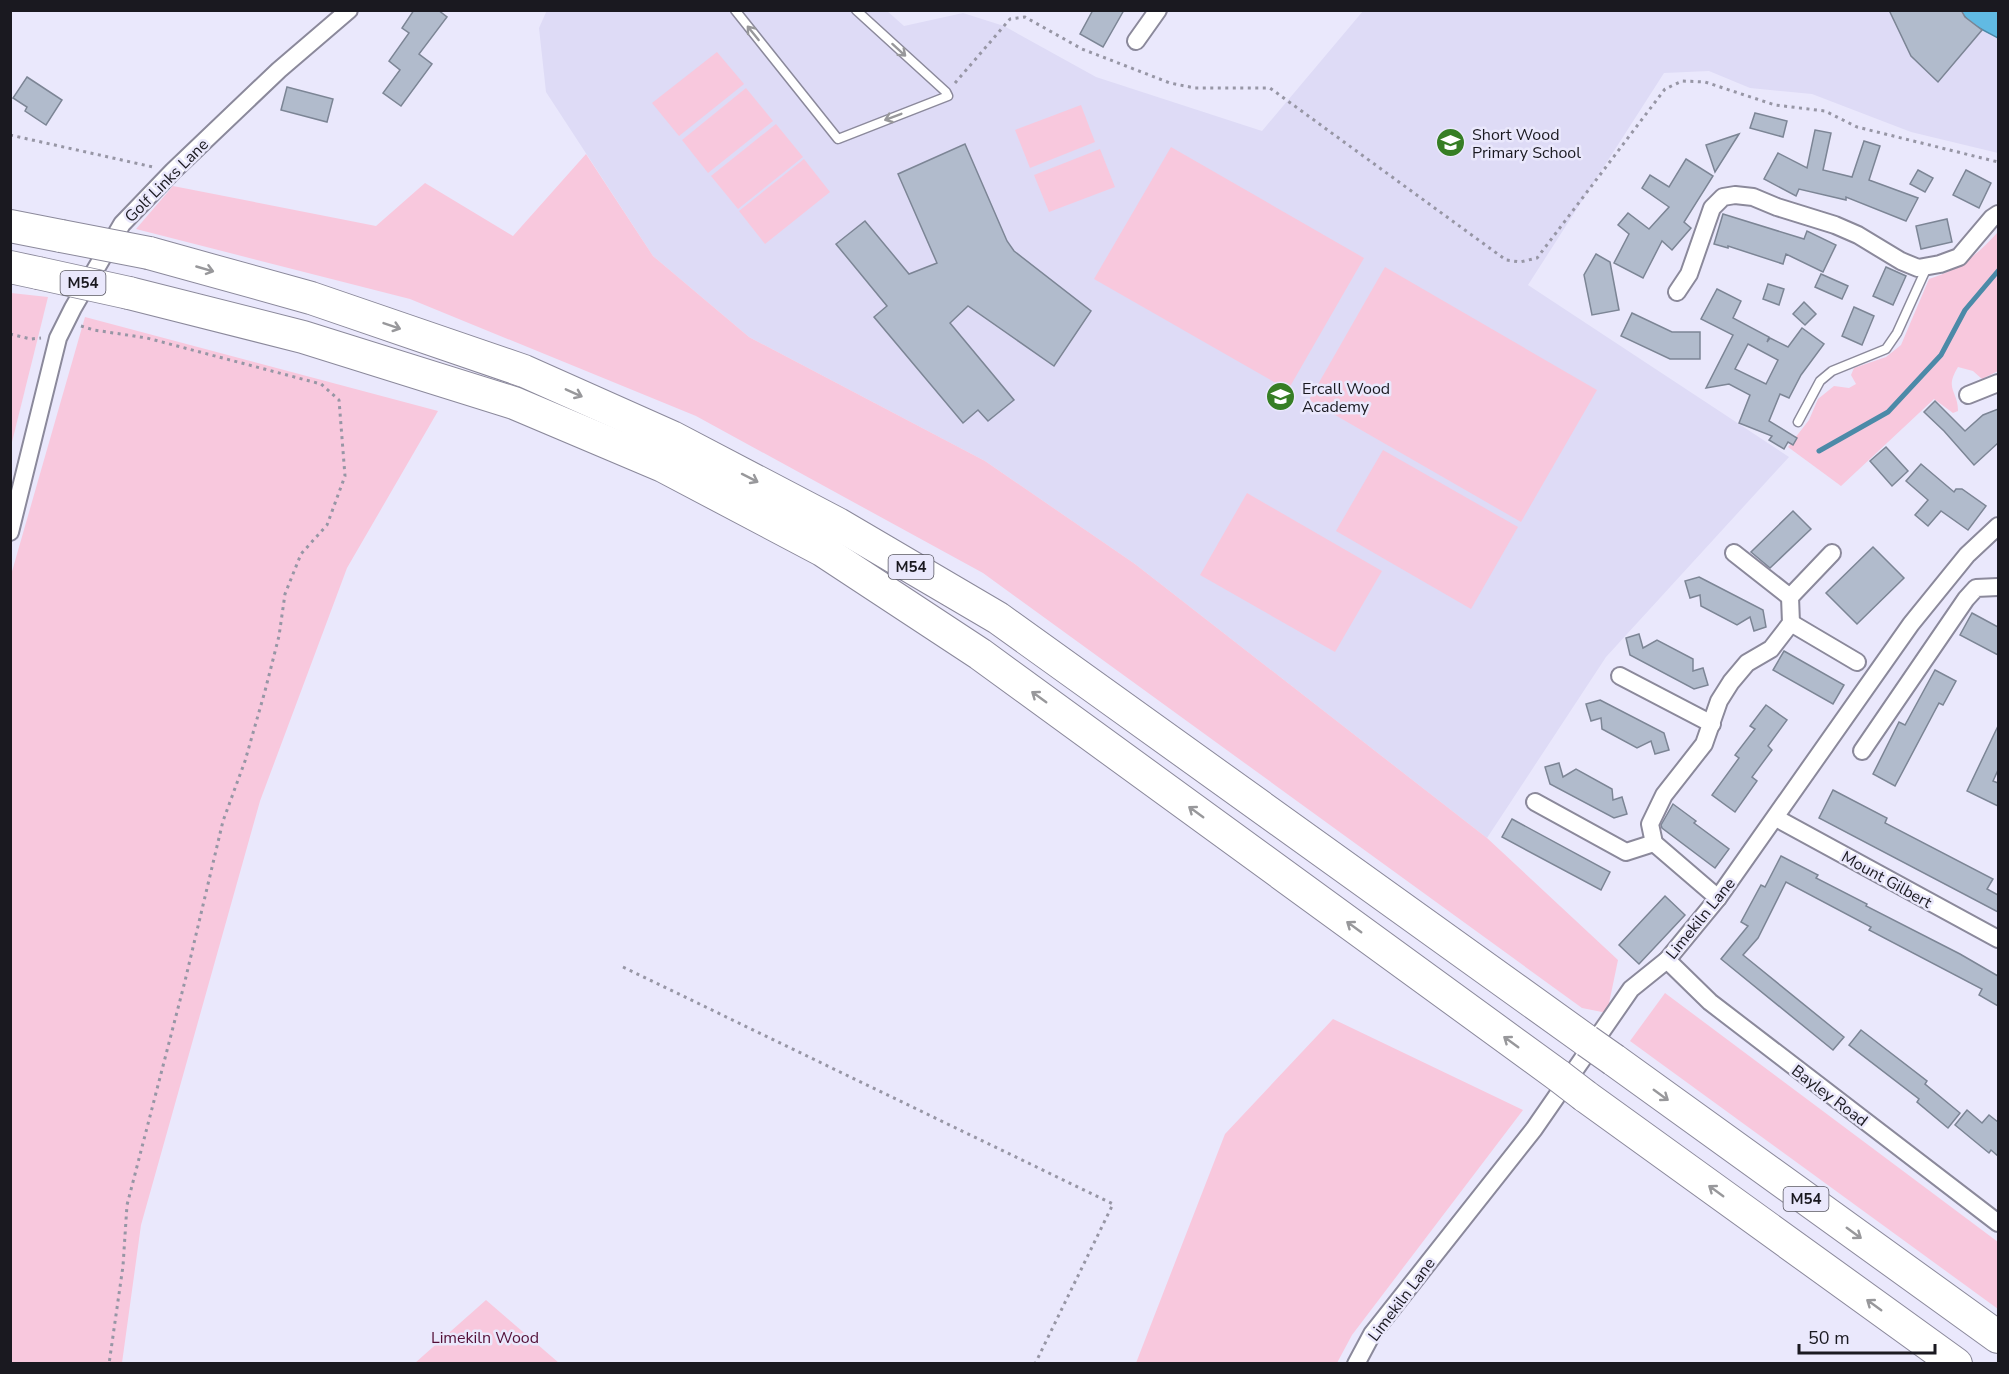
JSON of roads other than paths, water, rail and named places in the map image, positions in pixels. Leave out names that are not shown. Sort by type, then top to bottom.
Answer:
[{"type":"highway","name":"M54","points":[[10,226],[149,253],[311,298],[524,371],[672,437],[838,524],[998,618],[1998,1337]]},
{"type":"highway","name":"M54","points":[[24,270],[129,293],[303,337],[514,403],[663,466],[822,550],[980,654],[1956,1364]]},
{"type":"street","name":"Golf Links Lane","points":[[10,532],[58,338],[122,224],[173,171],[279,70],[349,10]]},
{"type":"street","points":[[1136,41],[1158,10]]},
{"type":"street","points":[[1677,292],[1689,274],[1712,208],[1723,197],[1735,195],[1753,197],[1835,225],[1918,268],[1959,257],[1998,214]]},
{"type":"street","points":[[1968,395],[1998,383]]},
{"type":"street","name":"Limekiln Lane","points":[[1356,1364],[1372,1334],[1534,1129],[1631,989],[1667,960],[1718,898],[1911,624],[1967,555],[1998,526]]},
{"type":"street","points":[[1734,553],[1790,597]]},
{"type":"street","points":[[1718,898],[1654,843],[1650,824],[1664,795],[1704,744],[1719,701],[1731,682],[1747,663],[1771,649],[1791,623],[1790,597],[1832,553]]},
{"type":"street","points":[[1862,752],[1966,599],[1976,588],[1998,587]]},
{"type":"street","points":[[1791,623],[1857,662]]},
{"type":"street","points":[[1620,676],[1712,724]]},
{"type":"street","points":[[1535,802],[1626,852],[1654,843]]},
{"type":"street","name":"Mount Gilbert","points":[[1776,818],[1998,939]]},
{"type":"street","name":"Bayley Road","points":[[1667,960],[1710,1002],[1998,1223]]},
{"type":"lane","points":[[735,10],[838,139],[948,96],[856,10]]},
{"type":"lane","points":[[1798,422],[1820,381],[1832,371],[1887,349],[1927,267]]},
{"type":"water","points":[[1961,11],[1998,11],[1998,38],[1972,23]]},
{"type":"waterway","points":[[1819,451],[1888,412],[1941,355],[1965,310],[1998,271]]},
{"type":"place","name":"Short Wood Primary School","points":[[1451,143]]},
{"type":"place","name":"Ercall Wood Academy","points":[[1281,397]]},
{"type":"park label","name":"Limekiln Wood","points":[[485,1337]]}]
